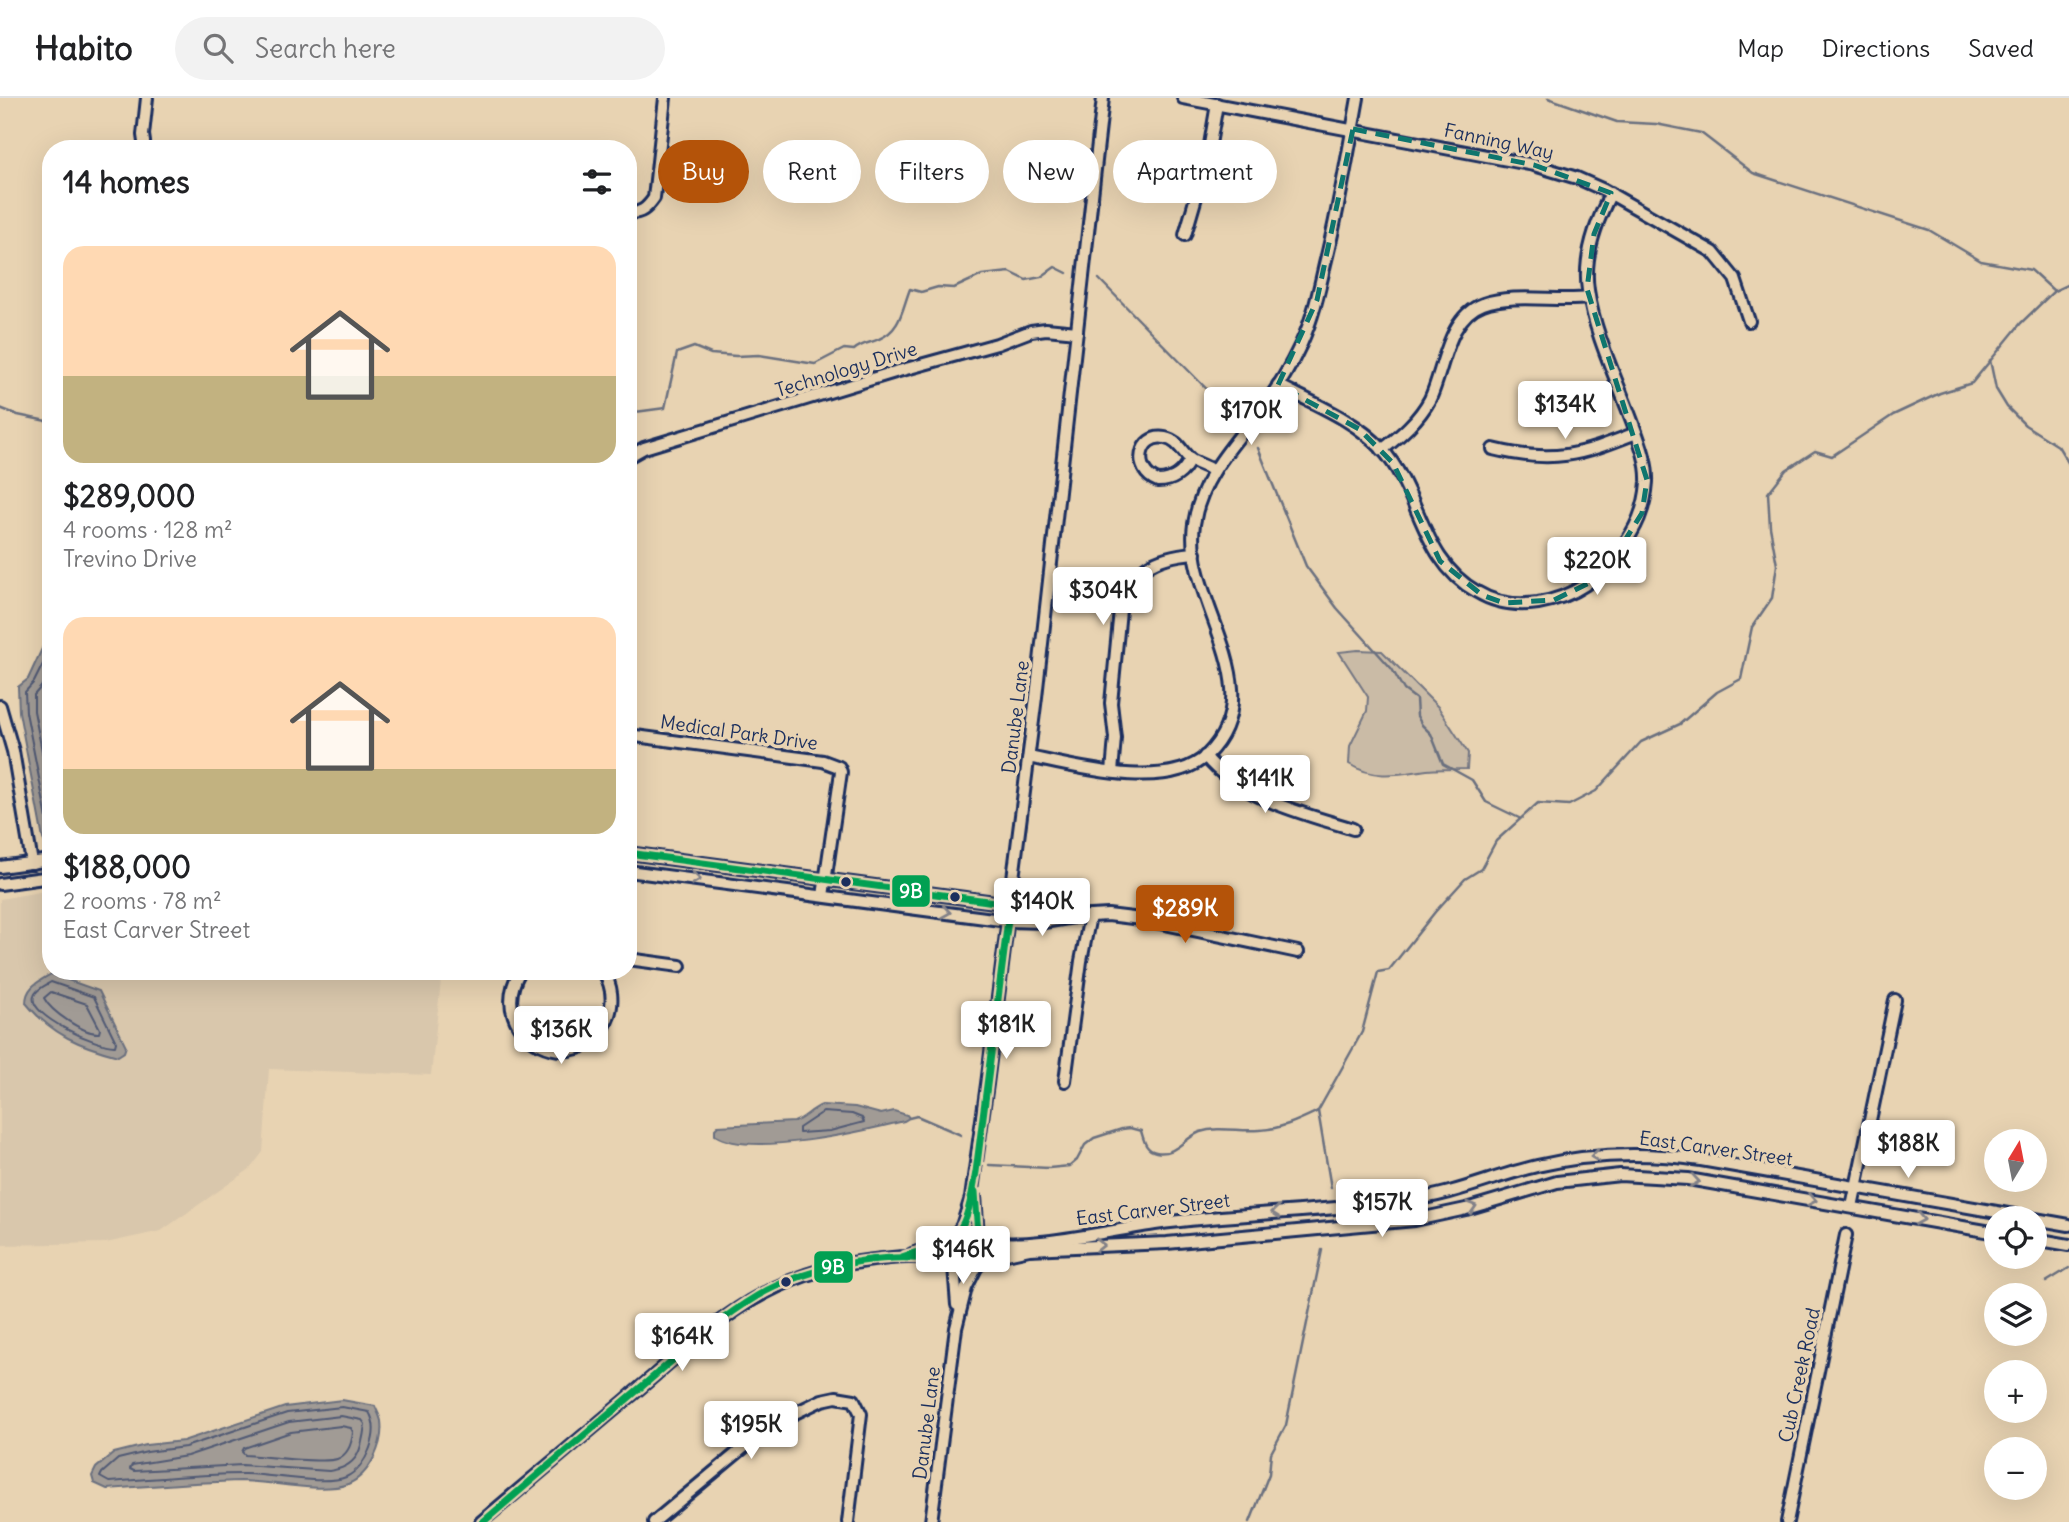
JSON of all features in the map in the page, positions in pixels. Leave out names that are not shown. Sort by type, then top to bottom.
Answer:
[{"type":"street","points":[[144,140],[147,98]]},
{"type":"street","points":[[637,214],[654,198],[665,98]]},
{"type":"street","name":"Danube Lane","points":[[980,1237],[975,1204],[976,1172],[1028,757],[1103,98]]},
{"type":"street","name":"Fanning Way","points":[[1183,98],[1534,165],[1577,177],[1697,240],[1713,252],[1735,279],[1749,321]]},
{"type":"street","points":[[1028,757],[1112,772],[1152,776],[1167,774],[1181,770],[1206,756],[1224,729],[1233,696],[1233,681],[1199,578],[1194,526],[1197,510],[1205,486],[1214,471],[1278,385],[1302,342],[1317,300],[1358,98]]},
{"type":"street","points":[[1185,235],[1208,156],[1217,104]]},
{"type":"street","points":[[1278,385],[1340,417],[1359,429],[1382,450],[1404,482],[1440,561],[1469,588],[1504,603],[1533,603],[1554,600],[1589,583],[1630,538],[1642,513],[1647,480],[1641,447],[1589,298],[1587,275],[1594,234],[1611,193]]},
{"type":"street","points":[[1382,450],[1405,431],[1430,400],[1449,342],[1473,310],[1481,305],[1504,300],[1589,298]]},
{"type":"street","name":"Technology Drive","points":[[637,452],[895,372],[997,344],[1031,331],[1077,332]]},
{"type":"street","points":[[1493,449],[1536,458],[1572,456],[1636,433]]},
{"type":"street","points":[[1190,459],[1180,473],[1167,481],[1151,478],[1141,464],[1144,447],[1151,440],[1160,437],[1175,443],[1190,459],[1214,471]]},
{"type":"street","points":[[1112,772],[1115,738],[1111,703],[1120,610],[1124,595],[1131,581],[1144,568],[1171,556],[1195,553]]},
{"type":"street","points":[[0,706],[13,751],[32,863]]},
{"type":"street","name":"Medical Park Drive","points":[[637,736],[822,761],[839,767],[841,772],[823,896]]},
{"type":"street","points":[[1206,756],[1229,779],[1259,795],[1294,811],[1353,829]]},
{"type":"street","points":[[637,854],[1045,909],[1074,917]]},
{"type":"street","points":[[0,867],[42,861]]},
{"type":"street","points":[[637,872],[1008,921],[1044,922],[1108,915],[1142,919],[1298,952]]},
{"type":"street","points":[[0,884],[42,878]]},
{"type":"street","points":[[1065,1081],[1081,961],[1090,916]]},
{"type":"street","points":[[637,960],[680,966]]},
{"type":"street","points":[[516,980],[511,994],[514,1017],[527,1037],[536,1044],[559,1050],[570,1050],[592,1041],[607,1023],[612,1000],[607,980]]},
{"type":"street","points":[[1853,1207],[1895,1000]]},
{"type":"street","name":"East Carver Street","points":[[980,1237],[996,1243],[1018,1242],[1156,1224],[1410,1200],[1462,1189],[1538,1166],[1599,1156],[1675,1157],[1984,1209]]},
{"type":"street","name":"Danube Lane","points":[[953,1237],[966,1214],[976,1172]]},
{"type":"street","name":"East Carver Street","points":[[984,1259],[1042,1248],[1167,1243],[1415,1220],[1466,1209],[1558,1182],[1637,1175],[1678,1178],[1984,1231]]},
{"type":"street","name":"East Carver Street","points":[[2047,1221],[2069,1225]]},
{"type":"street","points":[[482,1522],[681,1353],[744,1303],[778,1284],[849,1263],[902,1257],[930,1258],[965,1270],[976,1268],[984,1259],[986,1249],[980,1237],[967,1231],[902,1257]]},
{"type":"street","name":"Cub Creek Road","points":[[1787,1522],[1846,1235]]},
{"type":"street","points":[[952,1264],[947,1251],[953,1237]]},
{"type":"street","points":[[2047,1241],[2069,1245]]},
{"type":"street","name":"Danube Lane","points":[[931,1522],[956,1328],[957,1287],[952,1264]]},
{"type":"street","name":"Danube Lane","points":[[956,1328],[966,1288],[976,1268]]},
{"type":"street","points":[[654,1522],[772,1424],[822,1400],[836,1397],[854,1400],[861,1414],[848,1522]]},
{"type":"highlighted area","points":[[1353,129],[1534,165],[1611,193],[1594,234],[1587,289],[1647,480],[1642,513],[1614,558],[1589,583],[1554,600],[1504,603],[1482,595],[1440,561],[1393,463],[1359,429],[1278,385],[1317,300]]},
{"type":"shaded area","points":[[1382,651],[1438,707],[1468,753],[1467,769],[1377,774],[1349,764],[1350,746],[1367,711],[1368,697],[1339,652]]},
{"type":"shaded area","points":[[42,892],[42,980],[441,980],[431,1075],[269,1069],[263,1152],[250,1169],[161,1231],[106,1243],[0,1245],[0,899]]},
{"type":"water","points":[[42,649],[42,834],[19,712],[18,687],[28,679]]},
{"type":"water","points":[[42,980],[68,980],[99,991],[126,1046],[124,1052],[118,1056],[91,1048],[67,1038],[46,1023],[26,1003],[28,993]]},
{"type":"water","points":[[822,1105],[855,1107],[881,1114],[894,1111],[909,1118],[836,1136],[779,1143],[753,1144],[731,1141],[715,1135],[718,1126],[794,1122]]},
{"type":"water","points":[[342,1400],[375,1406],[381,1421],[380,1439],[374,1458],[363,1474],[348,1484],[325,1488],[241,1481],[107,1489],[94,1483],[92,1476],[96,1468],[114,1453],[146,1445],[183,1441],[285,1407]]},
{"type":"waterway","points":[[1548,98],[1617,122],[1656,124],[1701,133],[1753,173],[1929,230],[1981,261],[2031,270],[2054,291]]},
{"type":"waterway","points":[[637,412],[665,408],[677,353],[694,347],[711,354],[759,355],[815,364],[844,349],[854,350],[886,335],[900,318],[910,289],[921,292],[938,287],[954,288],[982,275],[1010,272],[1026,280],[1041,277],[1055,267],[1067,273]]},
{"type":"waterway","points":[[1099,279],[1236,419]]},
{"type":"waterway","points":[[1331,1188],[1318,1111],[1362,1032],[1378,972],[1389,970],[1465,879],[1481,869],[1496,841],[1538,803],[1569,805],[1596,791],[1641,742],[1680,724],[1717,692],[1741,679],[1752,627],[1772,598],[1777,565],[1770,527],[1768,493],[1786,470],[1815,451],[1832,456],[1893,415],[1940,393],[1972,383],[2021,323],[2054,291],[2069,284]]},
{"type":"waterway","points":[[1990,360],[1996,389],[2007,407],[2025,425],[2058,446],[2069,464]]},
{"type":"waterway","points":[[0,408],[42,420]]},
{"type":"waterway","points":[[1258,448],[1306,566],[1337,608],[1392,669],[1404,690],[1416,699],[1417,716],[1431,734],[1443,764],[1472,780],[1486,802],[1519,818]]},
{"type":"waterway","points":[[989,1165],[1049,1168],[1070,1166],[1077,1160],[1085,1145],[1094,1138],[1130,1128],[1141,1131],[1149,1149],[1163,1153],[1200,1132],[1215,1129],[1275,1128],[1318,1111]]},
{"type":"waterway","points":[[909,1118],[917,1116],[961,1135]]},
{"type":"waterway","points":[[1250,1522],[1269,1474],[1271,1453],[1286,1425],[1322,1250]]},
{"type":"waterway","points":[[2046,1282],[2069,1268]]},
{"type":"transit line","name":"9B","points":[[637,854],[1010,904],[969,1209],[962,1227],[950,1240],[902,1257]]},
{"type":"transit line","name":"9B","points":[[483,1522],[697,1339],[726,1316],[778,1285],[830,1267],[860,1261],[918,1258],[943,1262],[965,1271],[981,1264],[986,1254],[985,1244],[978,1235],[975,1192]]}]
